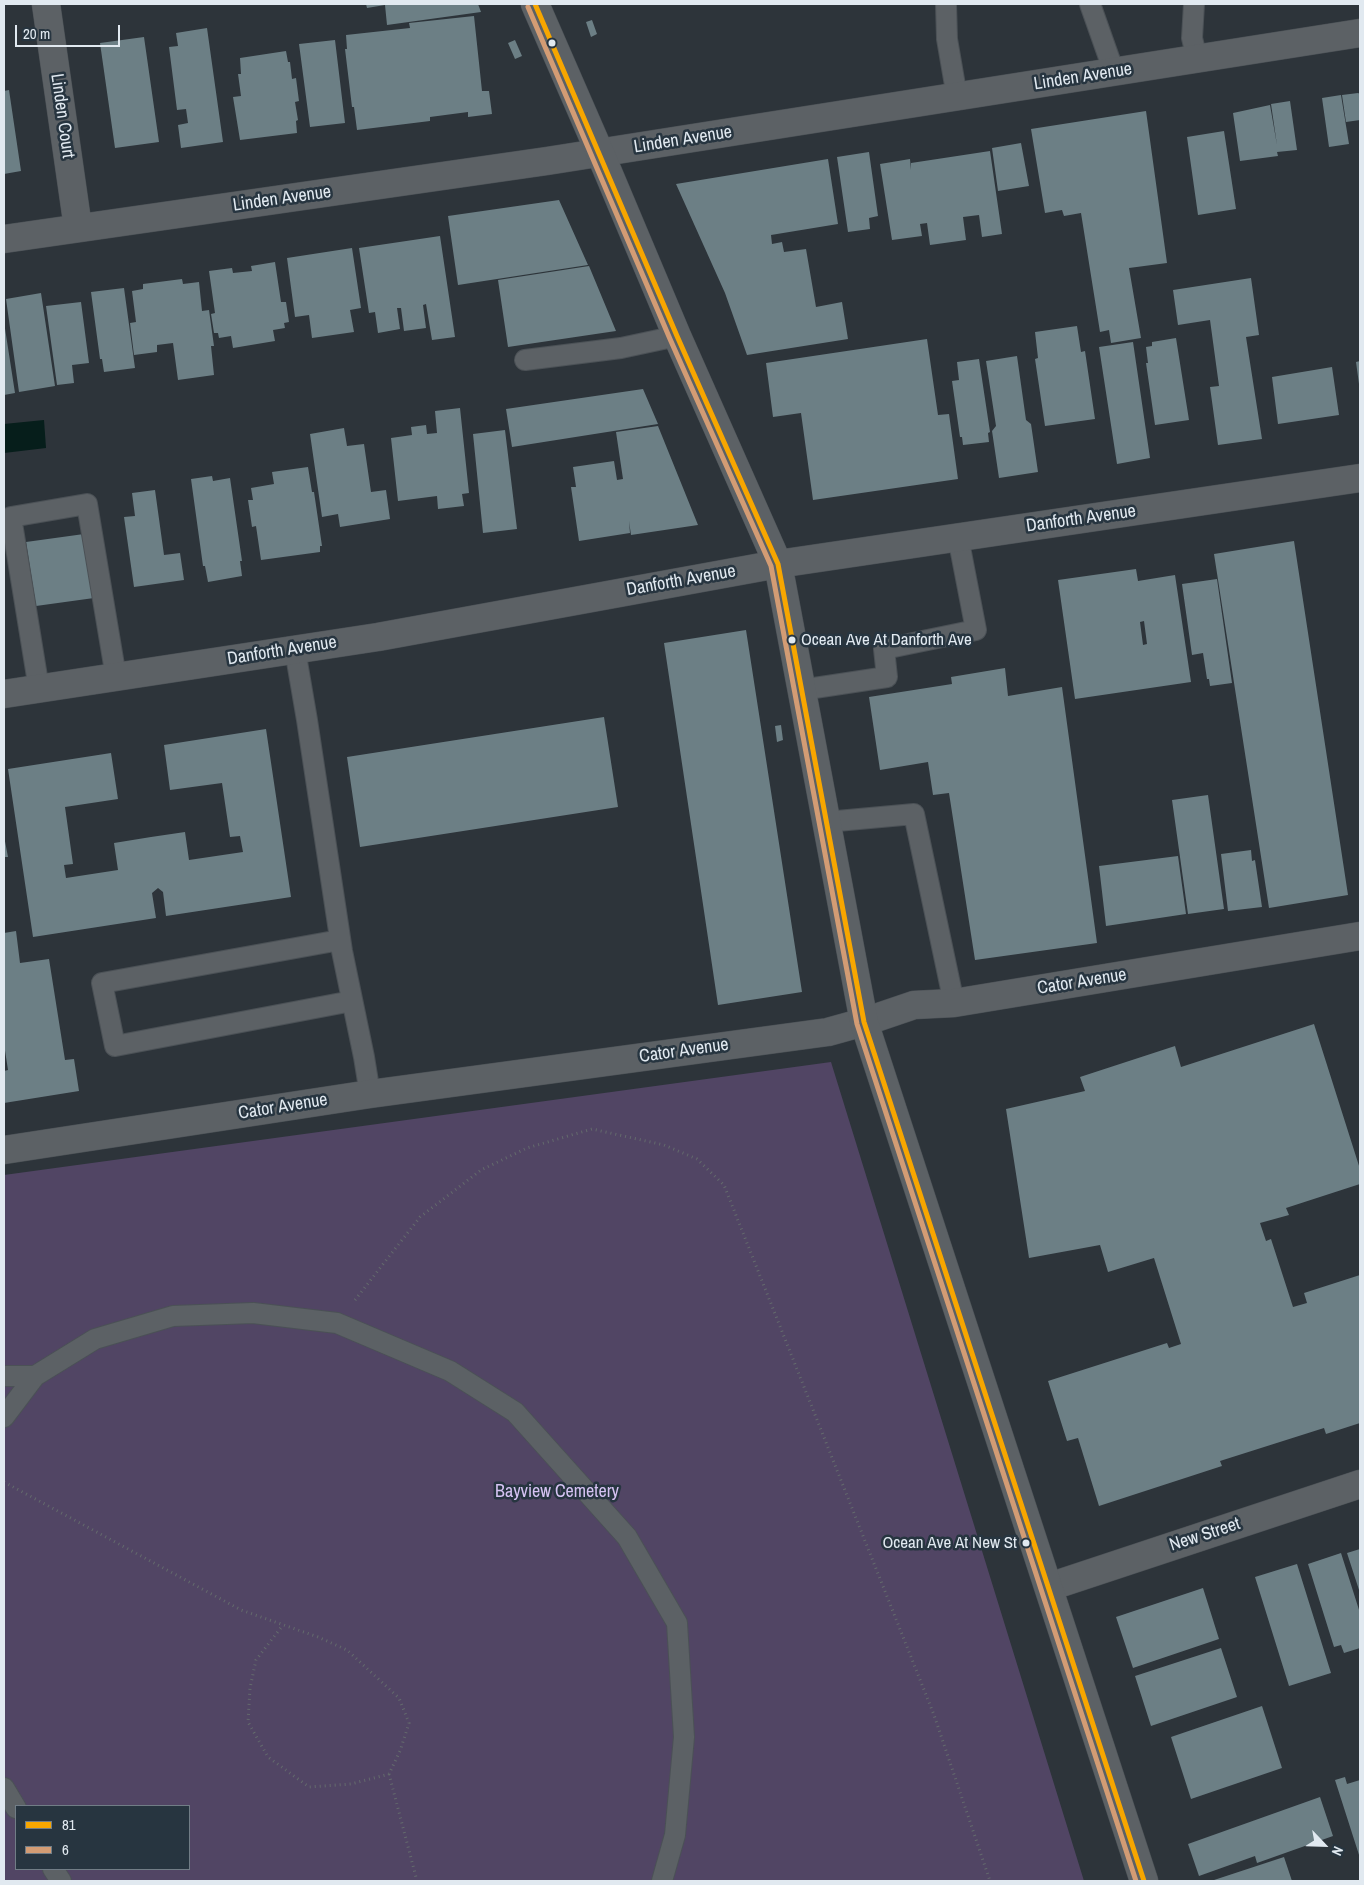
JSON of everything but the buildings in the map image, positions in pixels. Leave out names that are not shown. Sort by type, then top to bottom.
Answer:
[{"type":"street","name":"Linden Court","points":[[46,4],[78,228]]},
{"type":"street","points":[[535,4],[677,336],[778,564],[864,1022],[1144,1881]]},
{"type":"street","name":"Linden Avenue","points":[[4,239],[600,153],[1360,33]]},
{"type":"street","name":"Danforth Avenue","points":[[4,694],[378,637],[778,564],[1360,478]]},
{"type":"street","name":"Cator Avenue","points":[[4,1150],[370,1094],[828,1032],[864,1022],[914,1004],[954,1003],[1360,936]]},
{"type":"street","name":"New Street","points":[[1049,1587],[1360,1484]]},
{"type":"lane","points":[[946,4],[947,39],[957,97]]},
{"type":"lane","points":[[1090,4],[1114,72]]},
{"type":"lane","points":[[1194,4],[1192,38],[1197,59]]},
{"type":"lane","points":[[525,360],[621,348],[677,336]]},
{"type":"lane","points":[[39,689],[12,517],[87,504],[116,677]]},
{"type":"lane","points":[[801,690],[887,677],[884,649],[976,630],[958,537]]},
{"type":"lane","points":[[295,650],[340,940],[370,1094]]},
{"type":"lane","points":[[826,822],[914,814],[954,1003]]},
{"type":"lane","points":[[340,940],[102,983],[115,1046],[352,1001]]},
{"type":"lane","points":[[4,1418],[35,1376],[95,1339],[173,1316],[253,1314],[337,1323],[450,1371],[515,1412],[627,1537],[677,1623],[684,1737],[675,1835],[662,1881]]},
{"type":"lane","points":[[4,1376],[35,1376]]},
{"type":"lane","points":[[4,1788],[15,1806]]},
{"type":"lane","points":[[54,1870],[61,1881]]},
{"type":"path","points":[[337,1323],[420,1217],[481,1170],[527,1148],[592,1129],[664,1145],[697,1159],[724,1185],[934,1715],[990,1881]]},
{"type":"path","points":[[4,1482],[241,1610],[318,1637],[347,1650],[399,1698],[409,1723],[400,1751],[389,1774],[417,1881]]},
{"type":"path","points":[[283,1625],[256,1660],[250,1688],[248,1722],[268,1757],[309,1787],[351,1784],[389,1774]]},
{"type":"green space","name":"Bayview Cemetery","points":[[831,1062],[1084,1881],[4,1881],[4,1175]]},
{"type":"shaded area","points":[[44,420],[46,448],[4,453],[4,424]]},
{"type":"transit line","name":"81","points":[[535,4],[677,336],[778,564],[864,1022],[1144,1881]]},
{"type":"transit line","name":"6","points":[[528,7],[670,339],[771,566],[857,1024],[1136,1881]]},
{"type":"place","name":"Ocean Ave At Danforth Ave","points":[[792,640]]},
{"type":"place","name":"Ocean Ave At New St","points":[[1026,1543]]}]
